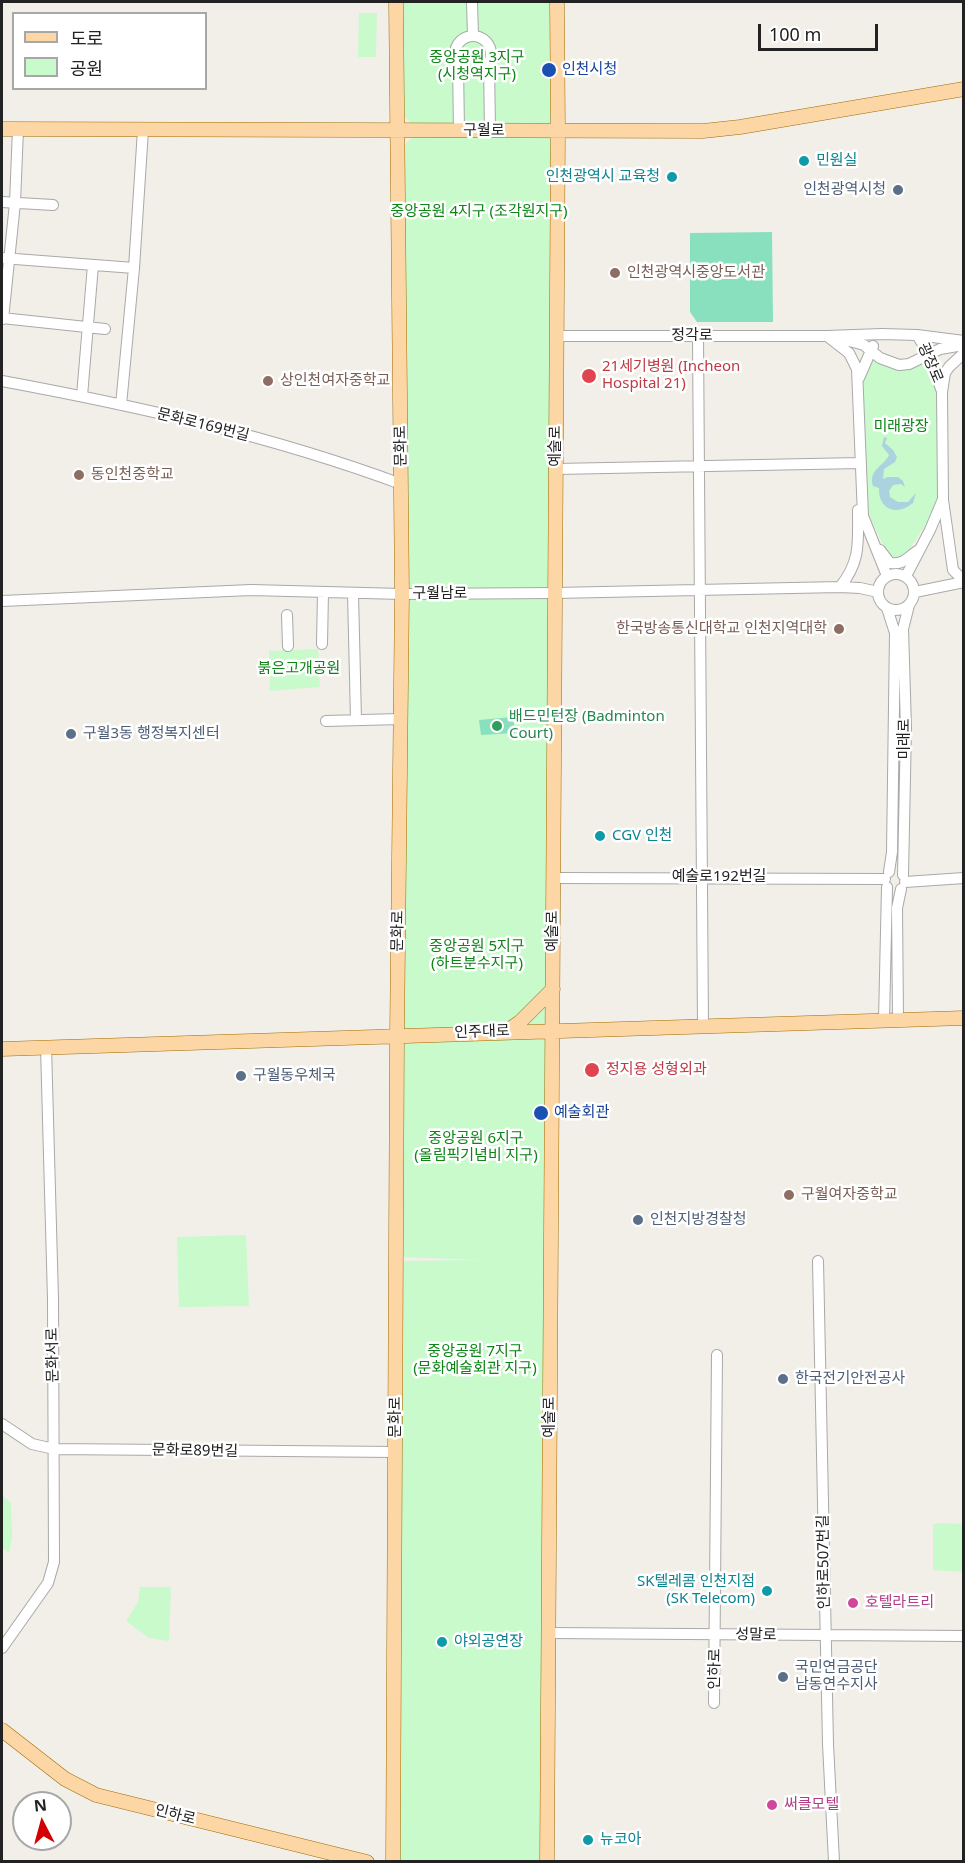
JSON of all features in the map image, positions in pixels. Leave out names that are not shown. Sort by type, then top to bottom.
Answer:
[{"type":"main road","name":"문화로","points":[[393,1862],[397,1035],[402,594],[396,2]]},
{"type":"main road","name":"예술로","points":[[547,1862],[557,2]]},
{"type":"main road","name":"구월로","points":[[2,129],[678,132],[722,129],[963,89]]},
{"type":"main road","points":[[507,1031],[520,1022],[553,989]]},
{"type":"main road","name":"인주대로","points":[[2,1049],[963,1018]]},
{"type":"main road","name":"인하로","points":[[2,1730],[65,1779],[96,1795],[367,1862]]},
{"type":"street","points":[[472,2],[473,36]]},
{"type":"street","points":[[459,131],[458,65],[455,54],[456,48],[463,39],[473,36],[480,37],[489,45],[491,57],[489,63],[490,131]]},
{"type":"street","points":[[458,65],[473,72],[485,68],[489,63]]},
{"type":"street","points":[[18,129],[15,203],[5,258],[2,318],[105,329]]},
{"type":"street","points":[[122,405],[143,130]]},
{"type":"street","points":[[2,202],[53,205]]},
{"type":"street","points":[[5,258],[134,268]]},
{"type":"street","points":[[82,396],[93,265]]},
{"type":"street","points":[[858,380],[871,350],[882,334]]},
{"type":"street","name":"정각로","points":[[557,336],[882,334],[917,335],[963,343]]},
{"type":"street","name":"광장로","points":[[917,335],[929,354],[942,392]]},
{"type":"street","points":[[698,336],[703,1026]]},
{"type":"street","points":[[827,336],[849,353],[854,360],[858,380],[862,516],[887,576]]},
{"type":"street","name":"정각로","points":[[827,336],[851,341],[871,350],[880,358],[899,365],[909,364],[940,349],[963,343]]},
{"type":"street","points":[[963,353],[945,373],[942,392],[943,500],[952,570],[963,581]]},
{"type":"street","name":"문화로169번길","points":[[2,381],[82,396],[216,427],[294,449],[401,484]]},
{"type":"street","points":[[556,469],[860,463]]},
{"type":"street","points":[[840,587],[850,574],[858,556],[858,507],[861,499]]},
{"type":"street","points":[[906,576],[943,500]]},
{"type":"street","points":[[873,544],[890,563],[897,564],[902,563],[922,547]]},
{"type":"street","points":[[896,574],[906,576],[915,592],[909,605],[901,610],[887,608],[878,592],[881,583],[887,576],[896,574]]},
{"type":"street","points":[[915,592],[963,581]]},
{"type":"street","name":"구월남로","points":[[2,602],[251,590],[402,594],[840,587],[878,592]]},
{"type":"street","points":[[322,644],[323,592]]},
{"type":"street","points":[[353,593],[356,720]]},
{"type":"street","name":"미래로","points":[[891,1020],[897,908],[903,882],[906,728],[903,629],[909,605]]},
{"type":"street","name":"미래로","points":[[887,608],[895,633],[892,852],[887,879],[891,1020]]},
{"type":"street","points":[[288,615],[288,646]]},
{"type":"street","points":[[326,721],[400,719]]},
{"type":"street","points":[[903,882],[897,871],[887,879],[894,891],[903,882],[963,878]]},
{"type":"street","name":"예술로192번길","points":[[553,878],[887,879]]},
{"type":"street","name":"문화서로","points":[[2,1648],[43,1592],[52,1574],[55,1546],[53,1299],[46,1047]]},
{"type":"street","name":"인하로507번길","points":[[818,1261],[825,1636],[834,1862]]},
{"type":"street","name":"인하로","points":[[714,1703],[717,1355]]},
{"type":"street","name":"문화로89번길","points":[[2,1424],[32,1444],[54,1449],[396,1452]]},
{"type":"street","name":"성말로","points":[[549,1633],[963,1636]]},
{"type":"green space","points":[[396,2],[557,2],[558,116],[540,131],[558,131],[547,1861],[397,1861],[400,1261],[482,1260],[400,1257],[406,598],[413,594],[402,580],[398,151],[419,131],[398,110]]},
{"type":"green space","points":[[359,13],[377,13],[376,57],[358,57]]},
{"type":"green space","points":[[772,232],[773,322],[697,322],[690,312],[690,233]]},
{"type":"green space","name":"미래광장","points":[[871,349],[899,365],[929,354],[942,392],[943,499],[904,557],[897,559],[889,557],[861,499],[858,380]]},
{"type":"green space","name":"붉은고개공원","points":[[318,649],[320,687],[270,691],[269,651]]},
{"type":"green space","name":"배드민턴장 (Badminton Court)","points":[[513,717],[515,733],[481,735],[479,720]]},
{"type":"green space","points":[[246,1235],[249,1306],[179,1307],[177,1237]]},
{"type":"green space","points":[[2,1495],[11,1503],[12,1537],[9,1553],[2,1548]]},
{"type":"green space","points":[[938,1523],[963,1524],[963,1572],[933,1570],[933,1525]]},
{"type":"green space","points":[[140,1587],[171,1587],[169,1641],[149,1638],[126,1621],[138,1602]]},
{"type":"water","points":[[884,437],[887,438],[885,443],[897,457],[895,462],[884,469],[883,479],[898,477],[903,481],[905,487],[901,484],[893,485],[889,491],[890,497],[898,502],[908,502],[916,493],[913,503],[901,510],[885,506],[879,488],[873,486],[874,472],[889,455],[882,446]]},
{"type":"place","name":"인천시청","points":[[549,70]]},
{"type":"place","name":"민원실","points":[[804,161]]},
{"type":"place","name":"인천광역시 교육청","points":[[672,177]]},
{"type":"place","name":"인천광역시청","points":[[898,190]]},
{"type":"place","name":"인천광역시중앙도서관","points":[[615,273]]},
{"type":"place","name":"21세기병원 (Incheon Hospital 21)","points":[[589,376]]},
{"type":"place","name":"상인천여자중학교","points":[[268,381]]},
{"type":"place","name":"동인천중학교","points":[[79,475]]},
{"type":"place","name":"한국방송통신대학교 인천지역대학","points":[[839,629]]},
{"type":"place","name":"배드민턴장 (Badminton Court)","points":[[497,726]]},
{"type":"place","name":"구월3동 행정복지센터","points":[[71,734]]},
{"type":"place","name":"CGV 인천","points":[[600,836]]},
{"type":"place","name":"정지용 성형외과","points":[[592,1070]]},
{"type":"place","name":"구월동우체국","points":[[241,1076]]},
{"type":"place","name":"예술회관","points":[[541,1113]]},
{"type":"place","name":"구월여자중학교","points":[[789,1195]]},
{"type":"place","name":"인천지방경찰청","points":[[638,1220]]},
{"type":"place","name":"한국전기안전공사","points":[[783,1379]]},
{"type":"place","name":"SK텔레콤 인천지점 (SK Telecom)","points":[[767,1591]]},
{"type":"place","name":"호텔라트리","points":[[853,1603]]},
{"type":"place","name":"야외공연장","points":[[442,1642]]},
{"type":"place","name":"국민연금공단 남동연수지사","points":[[783,1677]]},
{"type":"place","name":"써클모텔","points":[[772,1805]]},
{"type":"place","name":"뉴코아","points":[[588,1840]]},
{"type":"park label","name":"중앙공원 3지구 (시청역지구)","points":[[477,66]]},
{"type":"park label","name":"중앙공원 4지구 (조각원지구)","points":[[479,212]]},
{"type":"park label","name":"중앙공원 5지구 (하트분수지구)","points":[[477,956]]},
{"type":"park label","name":"중앙공원 6지구 (올림픽기념비 지구)","points":[[476,1148]]},
{"type":"park label","name":"중앙공원 7지구 (문화예술회관 지구)","points":[[475,1360]]}]
